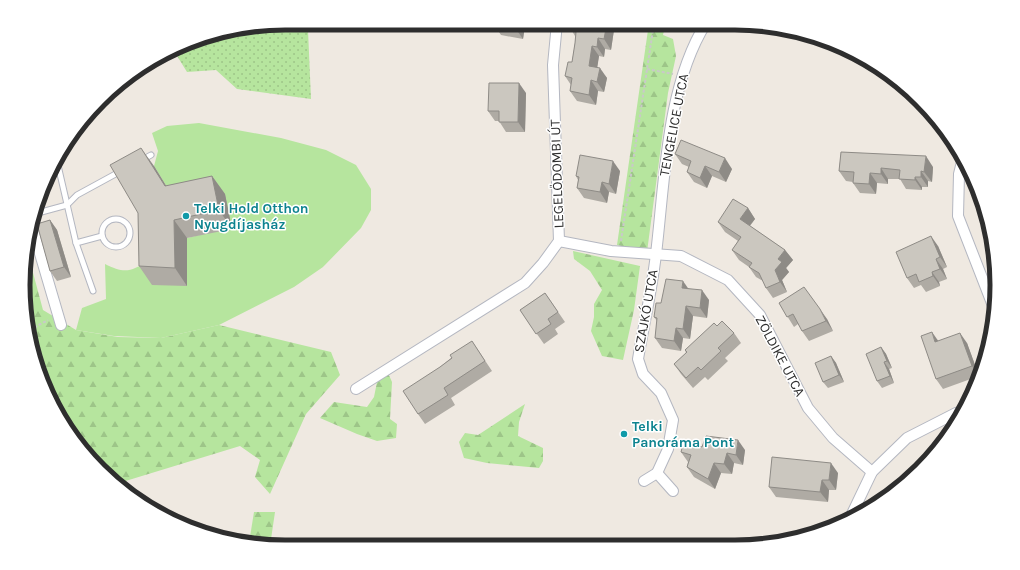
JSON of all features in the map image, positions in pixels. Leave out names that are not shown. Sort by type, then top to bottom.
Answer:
[{"type":"street","name":"LEGELŐDOMBI ÚT","points":[[356,389],[524,283],[543,263],[559,241],[553,65],[556,30]]},
{"type":"street","name":"TENGELICE UTCA","points":[[656,255],[667,149],[683,75],[702,30]]},
{"type":"street","points":[[961,167],[959,174],[958,216],[989,296]]},
{"type":"street","points":[[35,236],[59,320]]},
{"type":"street","name":"ZÖLDIKE UTCA","points":[[559,241],[620,252],[681,256],[728,280],[760,316],[808,408],[833,438],[872,472]]},
{"type":"street","name":"SZAJKÓ UTCA","points":[[656,255],[638,359],[643,374],[661,393],[673,420],[668,449],[657,473]]},
{"type":"street","points":[[853,511],[872,472],[907,438],[955,413]]},
{"type":"street","points":[[644,481],[657,473],[673,491]]},
{"type":"lane","points":[[138,162],[151,155]]},
{"type":"lane","points":[[58,167],[76,243],[93,291]]},
{"type":"lane","points":[[41,212],[67,205],[77,195],[124,170]]},
{"type":"lane","points":[[114,219],[126,224],[130,232],[124,245],[115,248],[106,244],[102,236],[106,223],[114,219]]},
{"type":"lane","points":[[76,243],[102,236]]},
{"type":"path","points":[[620,252],[653,30]]},
{"type":"path","points":[[647,69],[683,75]]},
{"type":"path","points":[[34,329],[59,320]]},
{"type":"green space","points":[[308,30],[311,99],[237,89],[216,70],[187,72],[176,54],[187,49],[219,39],[252,32]]},
{"type":"green space","points":[[648,30],[664,30],[663,35],[673,39],[676,56],[668,93],[647,252],[617,245]]},
{"type":"green space","points":[[199,123],[281,138],[326,150],[356,165],[371,189],[371,210],[361,228],[323,267],[294,287],[219,325],[161,338],[114,336],[76,330],[82,308],[106,299],[105,264],[117,269],[127,270],[137,267],[148,260],[187,286],[187,238],[232,227],[178,205],[154,166],[158,151],[152,133],[167,126]]},
{"type":"green space","points":[[573,251],[640,266],[634,310],[623,360],[602,356],[591,331],[594,317],[594,304],[602,290],[590,271],[574,259]]},
{"type":"green space","points":[[31,266],[43,310],[76,330],[118,337],[161,338],[219,325],[331,352],[340,375],[306,414],[270,494],[255,477],[260,460],[240,446],[123,482],[117,477],[93,453],[73,427],[49,383],[39,351],[32,318],[30,285]]},
{"type":"green space","points":[[388,373],[392,382],[390,419],[397,424],[396,438],[377,441],[320,418],[334,402],[367,407],[374,397],[377,382]]},
{"type":"green space","points":[[525,404],[519,422],[518,436],[543,448],[543,461],[539,468],[487,463],[464,458],[459,442],[465,433],[478,435]]},
{"type":"green space","points":[[254,512],[275,512],[271,539],[250,538]]},
{"type":"building","points":[[606,30],[604,39],[598,38],[597,47],[592,46],[589,66],[600,68],[597,82],[591,80],[589,95],[570,91],[572,78],[565,76],[568,62],[572,62],[575,43],[576,32],[572,31]]},
{"type":"building","points":[[489,83],[519,83],[518,122],[499,122],[499,111],[488,111]]},
{"type":"building","points":[[681,140],[725,158],[719,172],[705,166],[700,178],[687,172],[691,161],[675,154]]},
{"type":"building","name":"Telki Hold Otthon Nyugdíjasház","points":[[141,148],[165,186],[212,176],[219,210],[174,220],[175,268],[139,266],[138,213],[110,165]]},
{"type":"building","points":[[841,152],[926,156],[924,172],[921,171],[921,177],[915,177],[915,180],[899,179],[900,170],[881,168],[881,174],[870,173],[869,184],[853,183],[854,172],[839,171]]},
{"type":"building","points":[[580,155],[613,161],[609,184],[602,182],[600,192],[577,188],[579,177],[576,176]]},
{"type":"building","points":[[733,199],[748,208],[740,219],[785,250],[778,259],[782,262],[775,270],[780,282],[766,288],[759,273],[749,267],[752,263],[732,250],[741,237],[718,222]]},
{"type":"building","points":[[50,220],[64,267],[50,271],[38,224]]},
{"type":"building","points":[[931,236],[940,257],[936,259],[940,269],[932,272],[933,276],[919,282],[916,274],[907,278],[896,252]]},
{"type":"building","points":[[666,279],[683,281],[682,288],[702,290],[700,308],[686,306],[683,329],[676,328],[674,341],[655,338],[657,318],[654,317],[656,303],[661,303]]},
{"type":"building","points":[[804,287],[820,309],[826,321],[802,331],[793,314],[787,317],[779,303]]},
{"type":"building","points":[[545,293],[558,312],[548,319],[551,324],[536,334],[520,310]]},
{"type":"building","points":[[722,321],[734,333],[718,348],[721,351],[701,370],[698,367],[686,378],[674,364],[687,352],[685,350],[714,323],[717,326]]},
{"type":"building","points":[[932,332],[935,342],[960,333],[972,366],[936,379],[921,336]]},
{"type":"building","points":[[472,341],[485,361],[444,388],[448,395],[418,414],[403,391],[440,367],[452,358],[450,355]]},
{"type":"building","points":[[881,347],[887,361],[884,362],[890,376],[877,381],[866,354]]},
{"type":"building","points":[[831,356],[839,375],[823,382],[815,363]]},
{"type":"building","points":[[706,436],[738,440],[736,455],[727,453],[724,464],[714,463],[708,479],[687,467],[691,455],[681,452],[684,441],[702,447]]},
{"type":"building","points":[[772,457],[831,463],[829,480],[822,480],[820,492],[769,487]]},
{"type":"place","name":"Telki Hold Otthon Nyugdíjasház","points":[[186,216]]},
{"type":"place","name":"Telki Panoráma Pont","points":[[624,434]]}]
